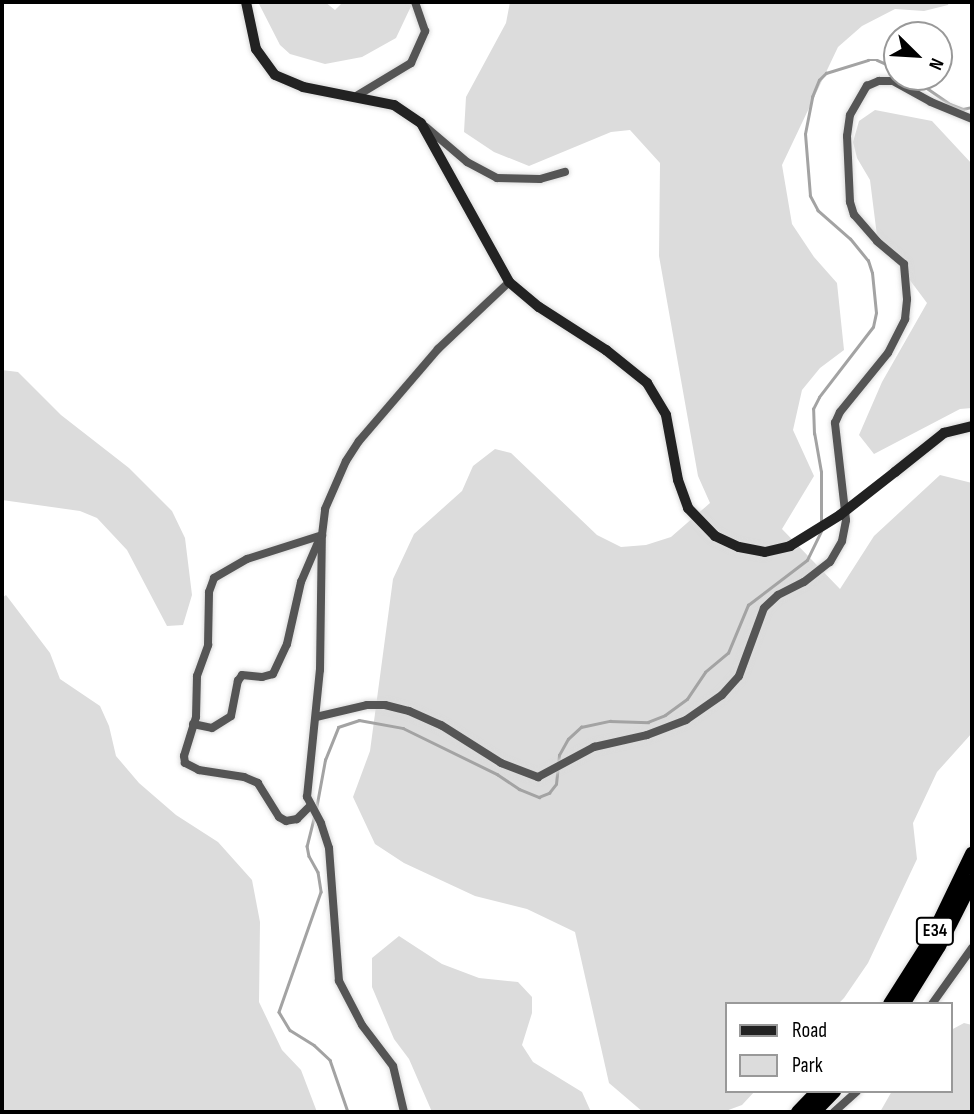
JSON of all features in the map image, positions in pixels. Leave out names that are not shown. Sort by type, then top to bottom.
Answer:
[{"type":"highway","name":"E34","points":[[891,1002],[930,941],[972,854]]},
{"type":"highway","name":"E34","points":[[904,1002],[939,946],[972,881]]},
{"type":"highway","points":[[798,1112],[816,1093]]},
{"type":"highway","points":[[814,1112],[832,1093]]},
{"type":"street","points":[[246,2],[256,48],[275,75],[303,87],[394,105],[421,123],[467,162],[497,178],[540,179],[565,172]]},
{"type":"street","points":[[358,96],[411,63],[425,31],[415,2]]},
{"type":"street","points":[[316,717],[367,705],[399,709],[441,725],[501,763],[538,777],[594,747],[647,736],[686,720],[722,695],[739,676],[764,608],[778,595],[804,582],[830,562],[842,541],[846,520],[835,423],[840,412],[888,353],[905,318],[907,299],[904,264],[877,241],[854,215],[850,202],[847,136],[850,115],[867,86],[879,80],[893,82],[972,119]]},
{"type":"street","points":[[421,123],[509,282],[539,307],[606,350],[647,383],[666,415],[678,480],[688,508],[715,536],[738,547],[765,552],[790,546],[895,472],[944,433],[972,426]]},
{"type":"street","points":[[404,1112],[393,1066],[362,1025],[339,981],[329,848],[321,823],[307,797],[320,670],[322,535],[326,508],[346,461],[359,441],[438,349],[509,282]]},
{"type":"street","points":[[193,724],[212,728],[231,716],[238,681],[242,675],[262,677],[272,674],[287,645],[302,582],[322,535]]},
{"type":"street","points":[[311,806],[297,818],[286,821],[279,817],[262,788],[253,780],[199,770],[185,763],[187,740],[197,702],[197,676],[208,645],[209,592],[214,578],[247,559],[322,535]]},
{"type":"street","points":[[933,1002],[972,948]]},
{"type":"street","points":[[834,1112],[856,1093]]},
{"type":"green space","points":[[258,2],[325,2],[335,10],[343,2],[413,2],[396,38],[362,57],[325,64],[290,54],[280,45]]},
{"type":"green space","points":[[510,2],[949,2],[948,5],[924,11],[895,9],[862,26],[838,47],[782,165],[792,224],[814,257],[837,283],[844,350],[820,368],[802,390],[793,430],[814,476],[782,529],[840,589],[874,536],[940,475],[972,483],[972,733],[937,772],[913,823],[917,859],[868,963],[844,998],[840,1002],[726,1002],[726,1093],[753,1093],[742,1105],[723,1112],[643,1112],[609,1083],[575,932],[527,909],[475,896],[404,863],[375,844],[353,797],[370,751],[393,579],[414,534],[462,491],[473,466],[495,449],[511,453],[597,535],[621,547],[646,545],[671,537],[710,503],[698,476],[659,256],[660,163],[630,130],[611,132],[529,166],[494,152],[464,132],[466,97],[506,23]]},
{"type":"green space","points":[[875,110],[932,121],[972,164],[972,408],[960,409],[874,454],[859,435],[882,382],[927,303],[877,236],[870,180],[857,158],[853,142],[859,121]]},
{"type":"green space","points":[[2,370],[18,372],[61,415],[129,468],[172,511],[185,538],[192,595],[183,625],[167,626],[127,550],[97,518],[80,511],[2,500]]},
{"type":"green space","points":[[6,595],[50,653],[60,679],[100,706],[109,726],[116,756],[139,783],[176,815],[218,842],[252,880],[260,922],[259,1002],[282,1050],[301,1070],[317,1112],[2,1112],[2,598]]},
{"type":"green space","points":[[399,936],[442,964],[479,978],[518,982],[532,997],[532,1013],[522,1045],[533,1062],[582,1092],[591,1112],[432,1112],[409,1059],[394,1039],[372,987],[372,958]]},
{"type":"green space","points":[[964,1023],[972,1025],[972,1112],[880,1112],[891,1093],[953,1093],[953,1029]]},
{"type":"waterway","points":[[821,521],[821,472],[814,434],[813,409],[819,397],[873,327],[876,313],[872,273],[868,261],[850,239],[818,211],[810,196],[805,134],[812,97],[819,80],[826,73],[868,60],[883,63]]},
{"type":"waterway","points":[[931,91],[950,104],[963,109],[972,107]]},
{"type":"waterway","points":[[316,809],[325,760],[338,727],[359,720],[403,728],[497,774],[519,789],[539,797],[549,793],[556,784],[559,755],[568,739],[581,727],[610,721],[648,722],[665,715],[687,699],[705,672],[728,653],[748,605],[807,560],[821,531]]},
{"type":"waterway","points":[[315,815],[307,846],[318,872],[321,892],[279,1012],[290,1030],[314,1045],[330,1060],[348,1112]]}]
